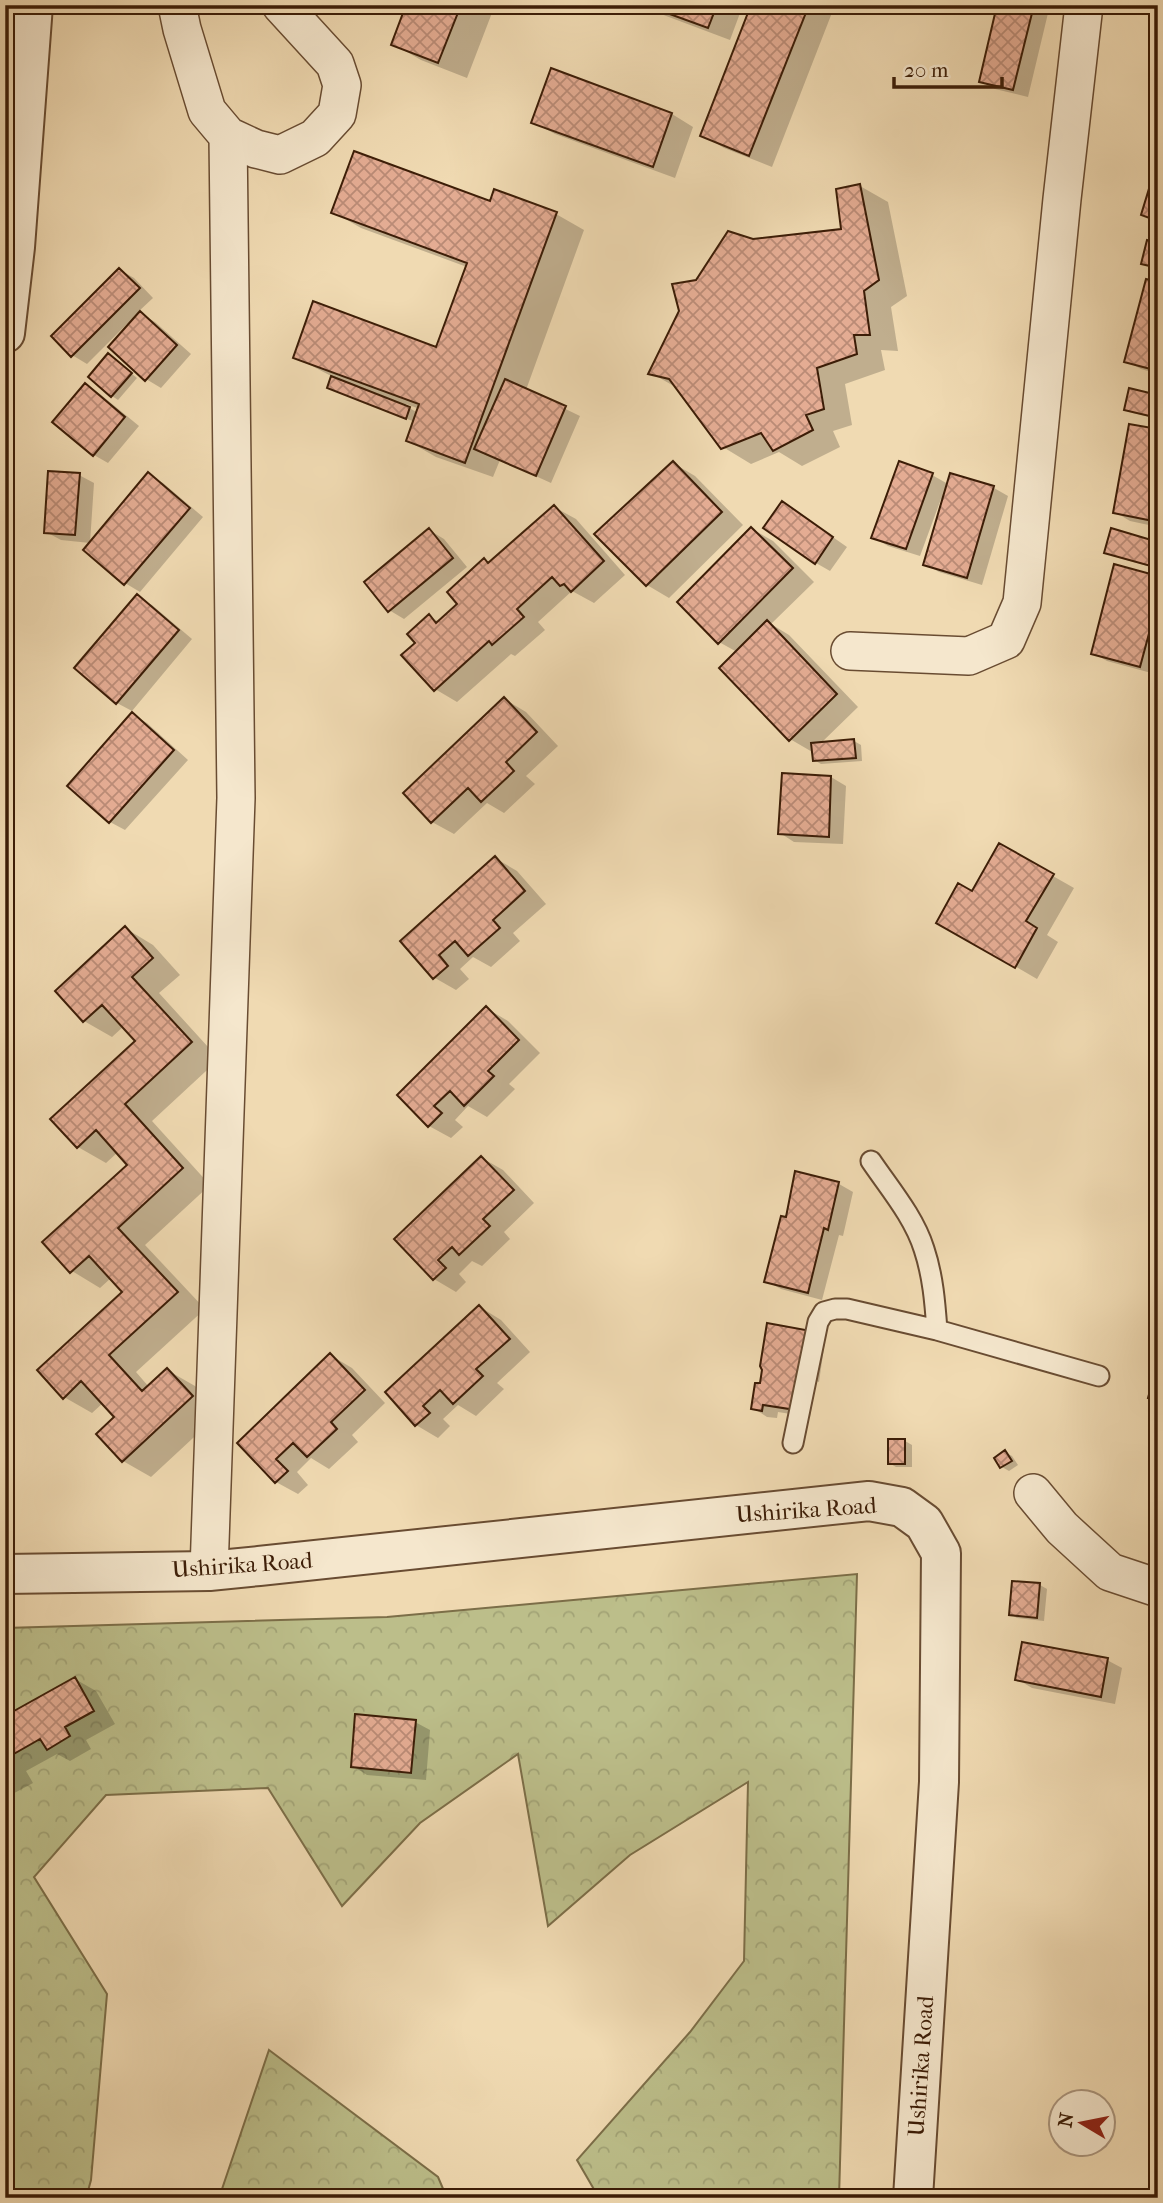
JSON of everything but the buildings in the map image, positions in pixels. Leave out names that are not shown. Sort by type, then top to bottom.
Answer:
[{"type":"street","points":[[5,333],[10,248],[33,5]]},
{"type":"street","points":[[177,5],[207,111],[228,136],[256,149],[280,155],[315,138],[337,114],[342,85],[335,64],[281,5]]},
{"type":"street","points":[[850,651],[969,656],[1006,640],[1023,603],[1063,185],[1084,5]]},
{"type":"street","points":[[209,1571],[236,798],[228,136]]},
{"type":"street","points":[[1033,1493],[1062,1528],[1111,1572],[1158,1588]]},
{"type":"street","name":"Ushirika Road","points":[[5,1574],[209,1571],[869,1501],[902,1507],[924,1524],[941,1553],[939,1782],[913,2198]]},
{"type":"lane","points":[[871,1161],[909,1216],[924,1248],[933,1285],[937,1330]]},
{"type":"lane","points":[[793,1443],[818,1322],[824,1312],[835,1309],[847,1309],[937,1330],[1099,1376]]},
{"type":"green space","points":[[857,1574],[839,2198],[599,2198],[577,2160],[690,2032],[744,1961],[748,1782],[630,1855],[548,1926],[518,1754],[420,1823],[342,1906],[268,1788],[106,1795],[34,1877],[107,1994],[91,2180],[86,2198],[5,2198],[5,1628],[387,1617]]},
{"type":"green space","points":[[269,2050],[438,2177],[447,2198],[219,2198]]}]
